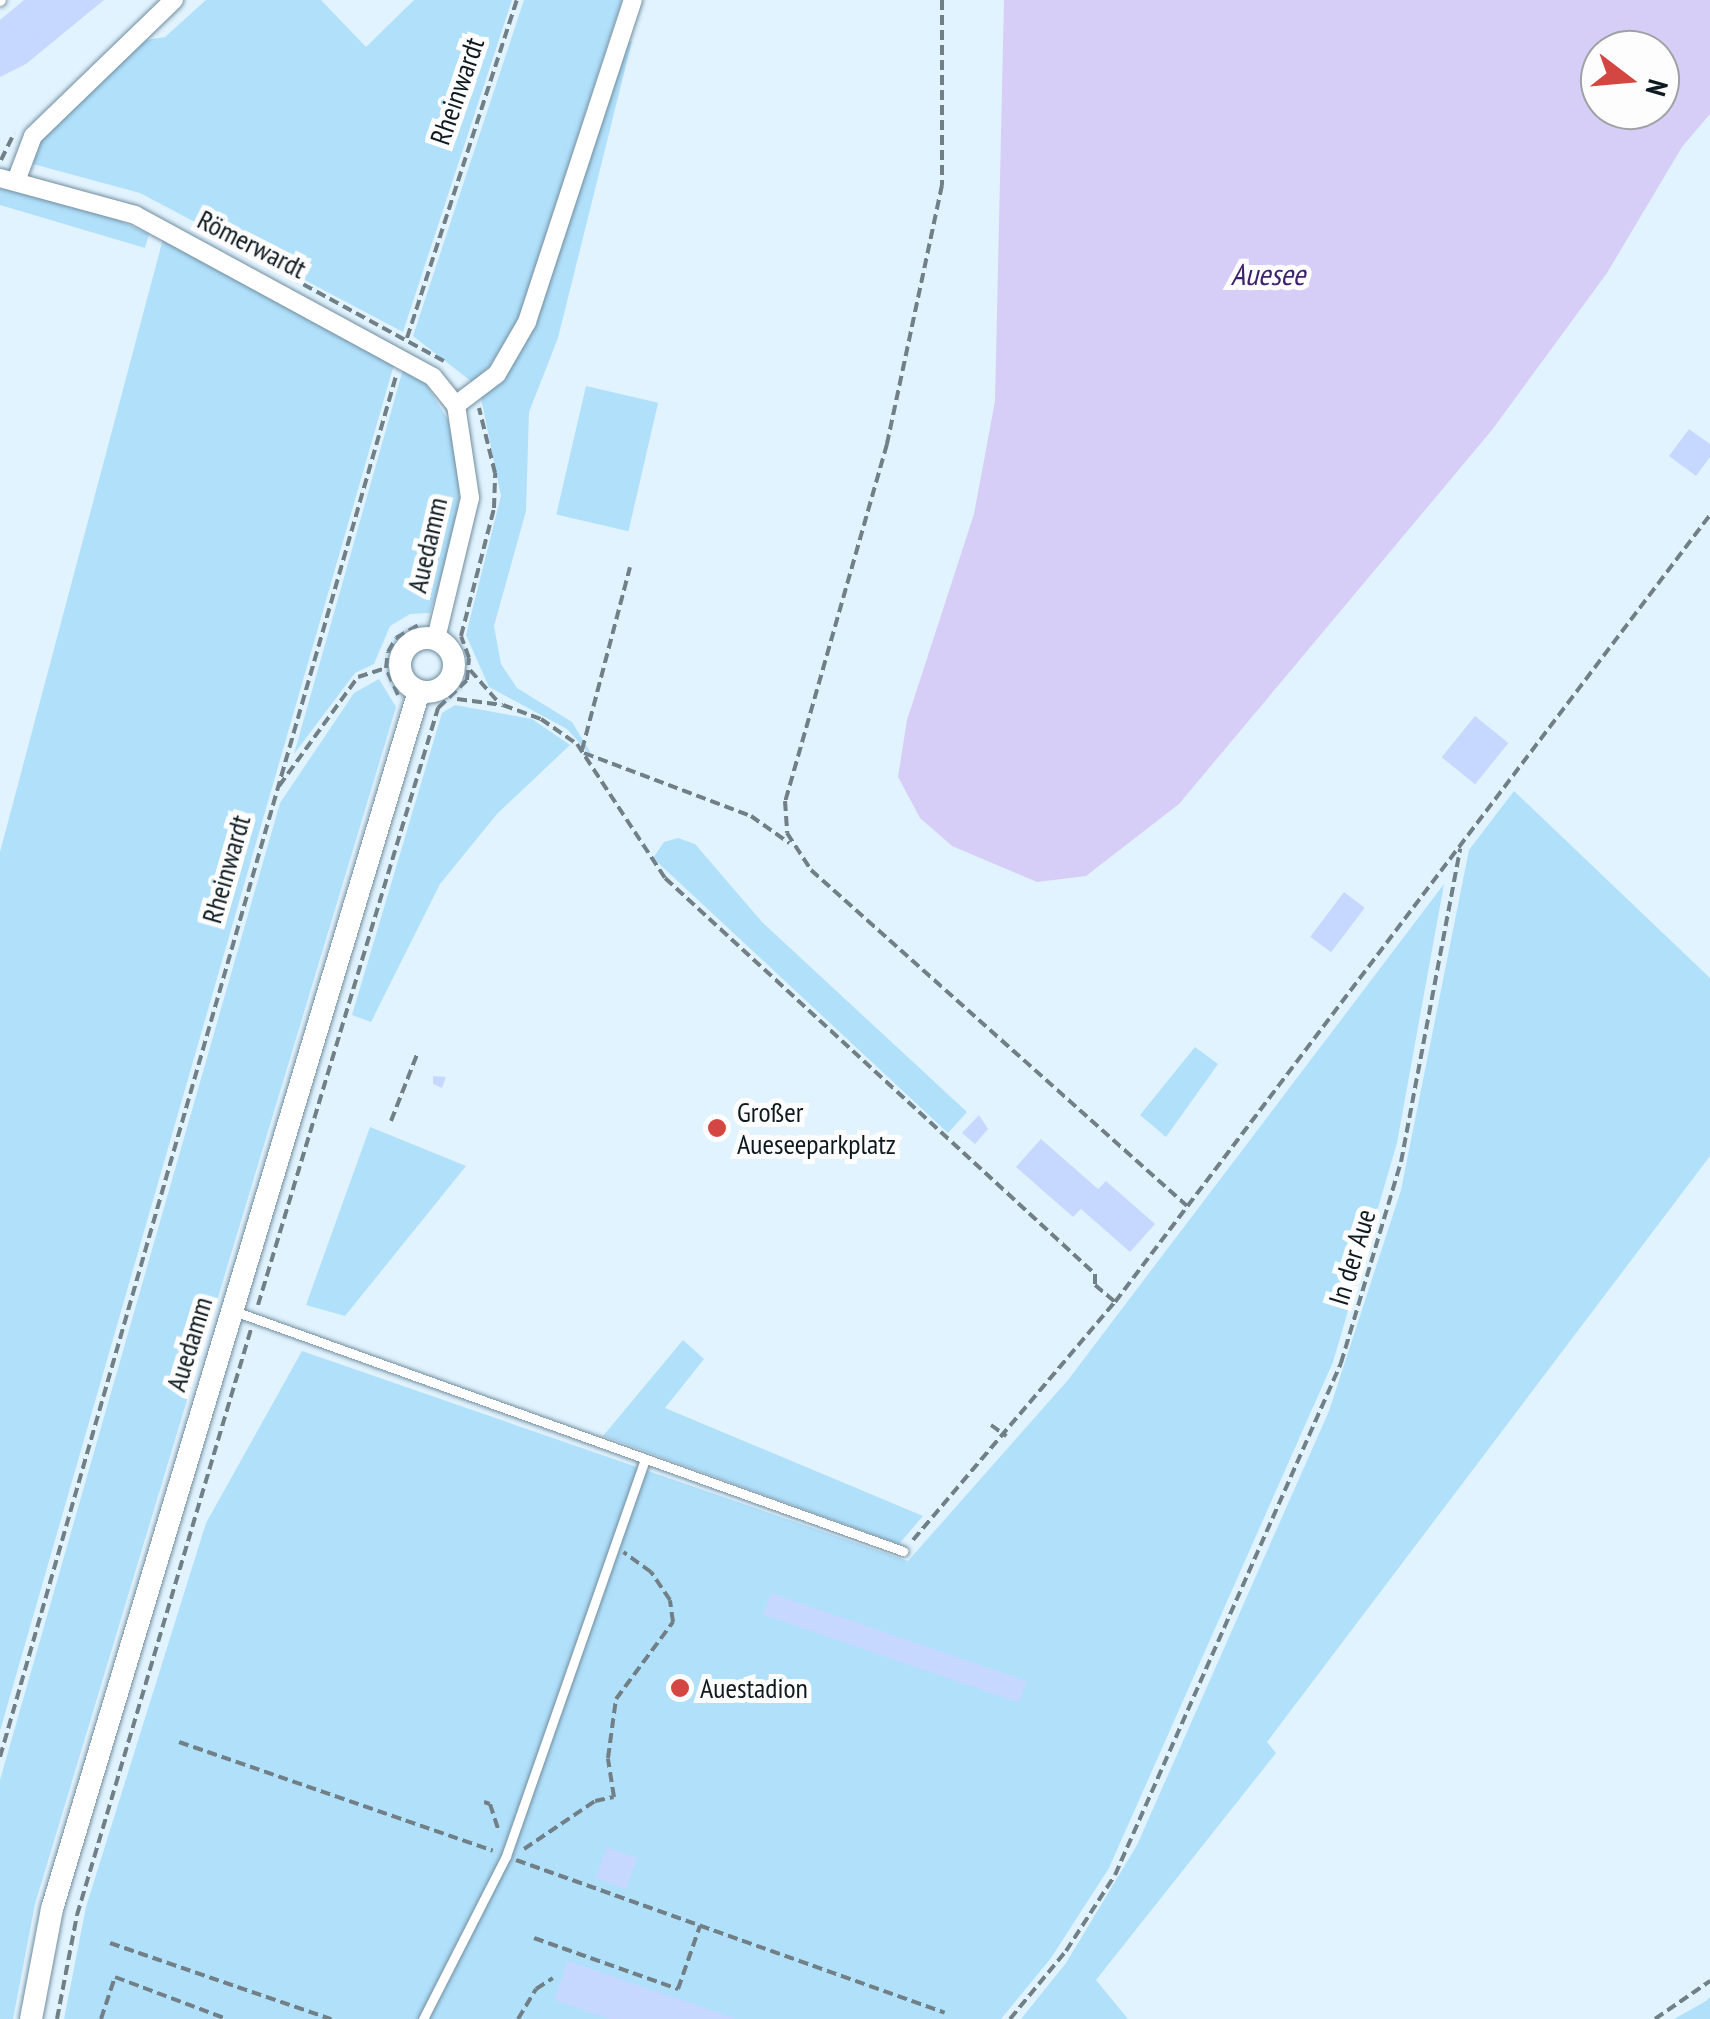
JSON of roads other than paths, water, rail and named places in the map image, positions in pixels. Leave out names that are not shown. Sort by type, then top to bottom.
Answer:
[{"type":"street","points":[[8,179],[32,136],[174,0]]},
{"type":"street","points":[[456,404],[497,374],[528,322],[633,0]]},
{"type":"street","name":"Römerwardt","points":[[8,179],[135,214],[405,346],[456,404]]},
{"type":"street","name":"Auedamm","points":[[31,2019],[52,1909],[416,698],[450,678],[452,655],[438,631],[470,498],[456,404]]},
{"type":"street","points":[[416,698],[400,670],[401,656],[421,638],[438,631]]},
{"type":"lane","points":[[231,1310],[903,1551]]},
{"type":"lane","points":[[423,2019],[506,1856],[617,1550],[645,1459]]},
{"type":"water","name":"Auesee","points":[[1004,0],[1710,0],[1710,114],[1682,147],[1607,273],[1492,430],[1179,804],[1086,876],[1037,882],[952,846],[920,818],[898,777],[907,720],[974,514],[995,401]]},
{"type":"place","name":"Großer Aueseeparkplatz","points":[[717,1128]]},
{"type":"place","name":"Auestadion","points":[[680,1688]]}]
